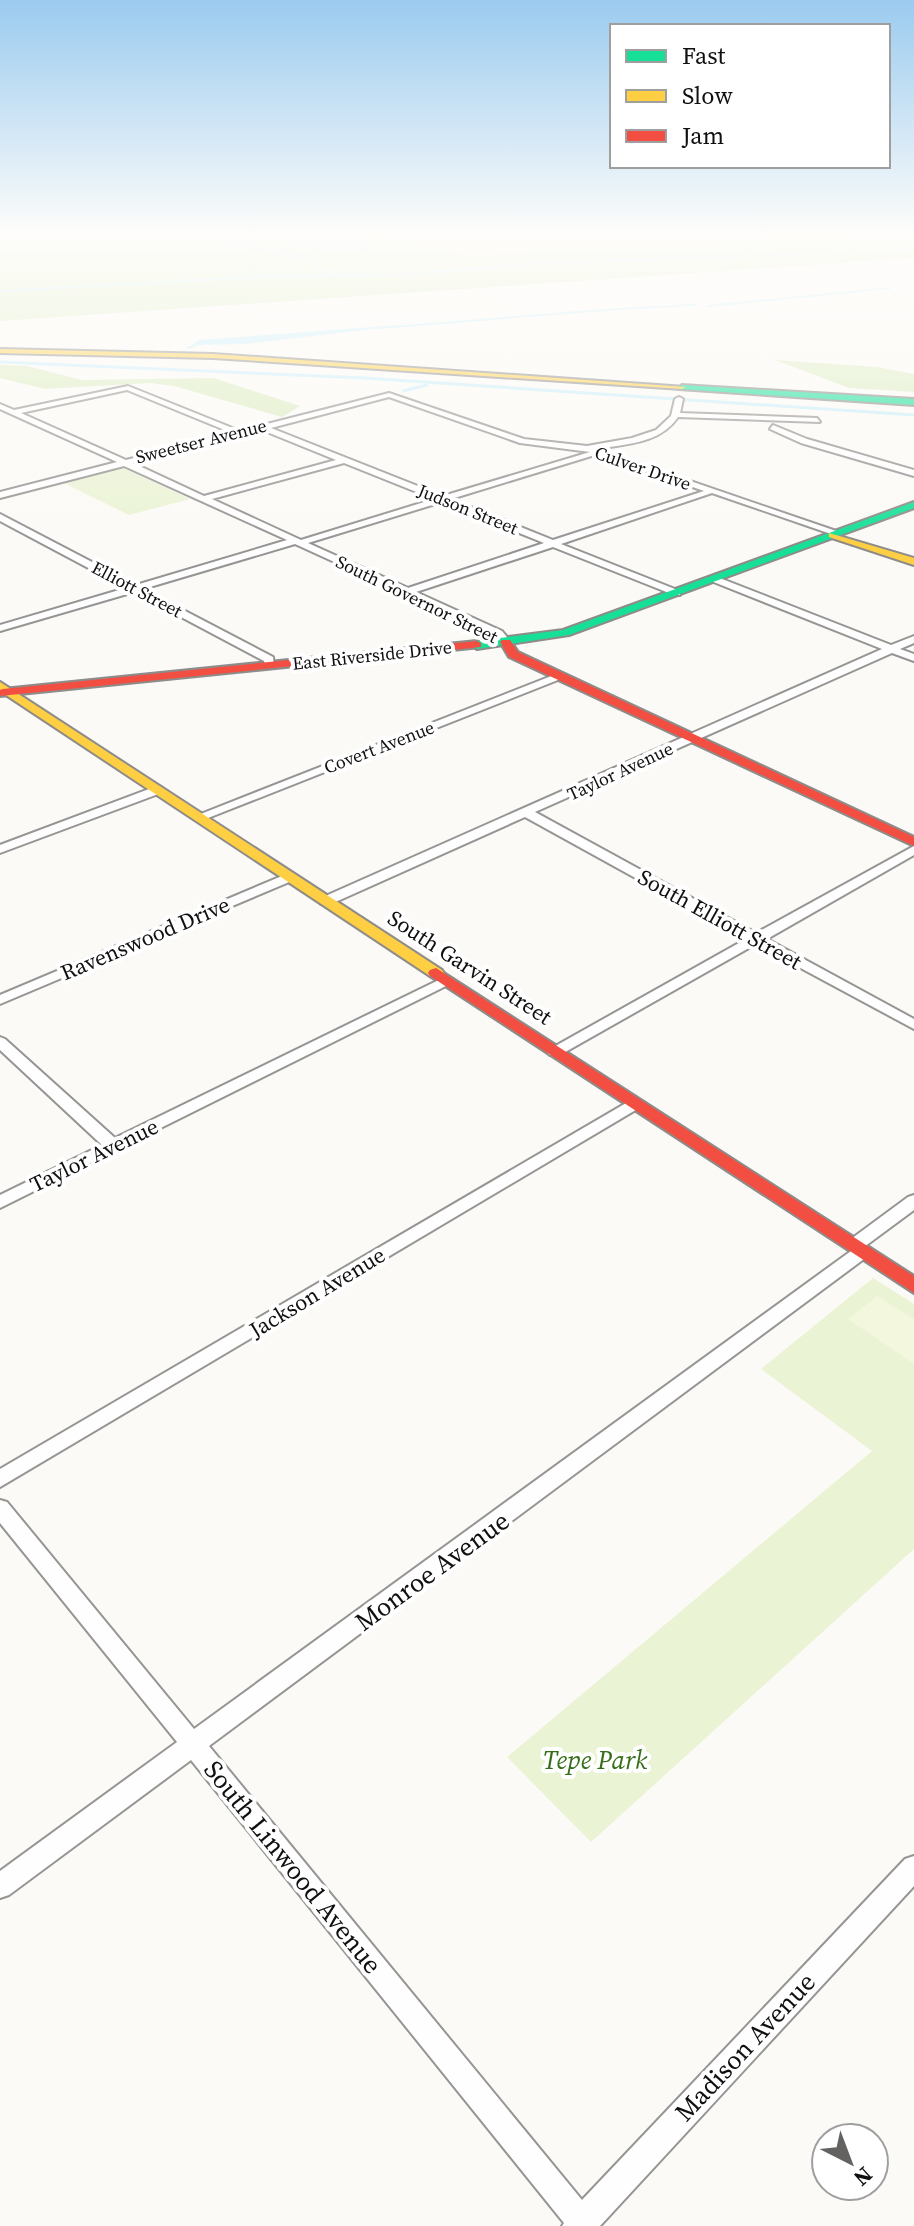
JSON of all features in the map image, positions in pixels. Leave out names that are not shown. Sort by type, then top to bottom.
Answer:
[{"type":"main road","points":[[0,349],[179,354],[914,400]]},
{"type":"main road","name":"East Riverside Drive","points":[[3,691],[506,642],[565,633],[914,505]]},
{"type":"main road","name":"Culver Drive","points":[[835,534],[914,562]]},
{"type":"main road","name":"South Governor Street","points":[[506,642],[513,654],[914,842]]},
{"type":"main road","name":"South Garvin Street","points":[[3,691],[914,1286]]},
{"type":"street","points":[[0,415],[118,389],[132,389],[237,432]]},
{"type":"street","name":"Sweetser Avenue","points":[[0,495],[120,461],[379,396],[402,399]]},
{"type":"street","name":"Culver Drive","points":[[402,399],[528,442],[587,448],[835,534]]},
{"type":"street","points":[[587,448],[646,440],[674,415],[679,399]]},
{"type":"street","name":"South Governor Street","points":[[0,406],[498,633],[506,642]]},
{"type":"street","points":[[674,415],[817,420]]},
{"type":"street","name":"Judson Street","points":[[259,426],[677,593]]},
{"type":"street","points":[[773,427],[804,441],[914,473]]},
{"type":"street","points":[[0,628],[599,452]]},
{"type":"street","points":[[203,499],[344,460]]},
{"type":"street","points":[[406,592],[711,491]]},
{"type":"street","name":"Elliott Street","points":[[0,517],[269,659],[270,665]]},
{"type":"street","points":[[714,579],[914,658]]},
{"type":"street","name":"Taylor Avenue","points":[[326,901],[914,639]]},
{"type":"street","name":"Covert Avenue","points":[[199,817],[559,676]]},
{"type":"street","points":[[0,849],[157,790]]},
{"type":"street","name":"South Elliott Street","points":[[527,813],[914,1025]]},
{"type":"street","points":[[555,1052],[914,850]]},
{"type":"street","name":"Ravenswood Drive","points":[[0,1000],[289,877]]},
{"type":"street","name":"Taylor Avenue","points":[[0,1202],[447,980]]},
{"type":"street","points":[[0,1042],[113,1146]]},
{"type":"street","name":"Jackson Avenue","points":[[0,1479],[633,1104]]},
{"type":"street","name":"Monroe Avenue","points":[[0,1886],[857,1249],[914,1201]]},
{"type":"street","name":"South Linwood Avenue","points":[[0,1508],[581,2224]]},
{"type":"street","name":"Madison Avenue","points":[[581,2224],[914,1868]]},
{"type":"green space","points":[[775,360],[877,367],[914,374],[914,392],[849,388]]},
{"type":"green space","points":[[0,365],[27,366],[82,380],[214,378],[300,406],[282,417],[174,386],[150,383],[45,389],[0,378]]},
{"type":"green space","points":[[123,468],[190,499],[129,515],[64,483]]},
{"type":"green space","name":"Tepe Park","points":[[873,1278],[914,1304],[914,1549],[591,1842],[507,1757],[872,1451],[761,1369]]},
{"type":"green space","points":[[877,1296],[914,1319],[914,1364],[848,1319]]},
{"type":"water","points":[[313,336],[245,344],[192,345],[199,340]]},
{"type":"waterway","points":[[188,348],[203,342]]},
{"type":"waterway","points":[[0,362],[365,378],[914,415]]},
{"type":"waterway","points":[[403,391],[427,385]]},
{"type":"traffic: fast","points":[[682,387],[914,402]]},
{"type":"traffic: fast","points":[[477,645],[565,633],[914,505]]},
{"type":"traffic: slow","points":[[0,351],[213,356],[682,387]]},
{"type":"traffic: slow","points":[[833,535],[914,562]]},
{"type":"traffic: slow","points":[[0,686],[436,973]]},
{"type":"traffic: jam","points":[[506,642],[513,654],[914,842]]},
{"type":"traffic: jam","points":[[3,693],[477,645]]},
{"type":"traffic: jam","points":[[436,973],[914,1286]]}]
